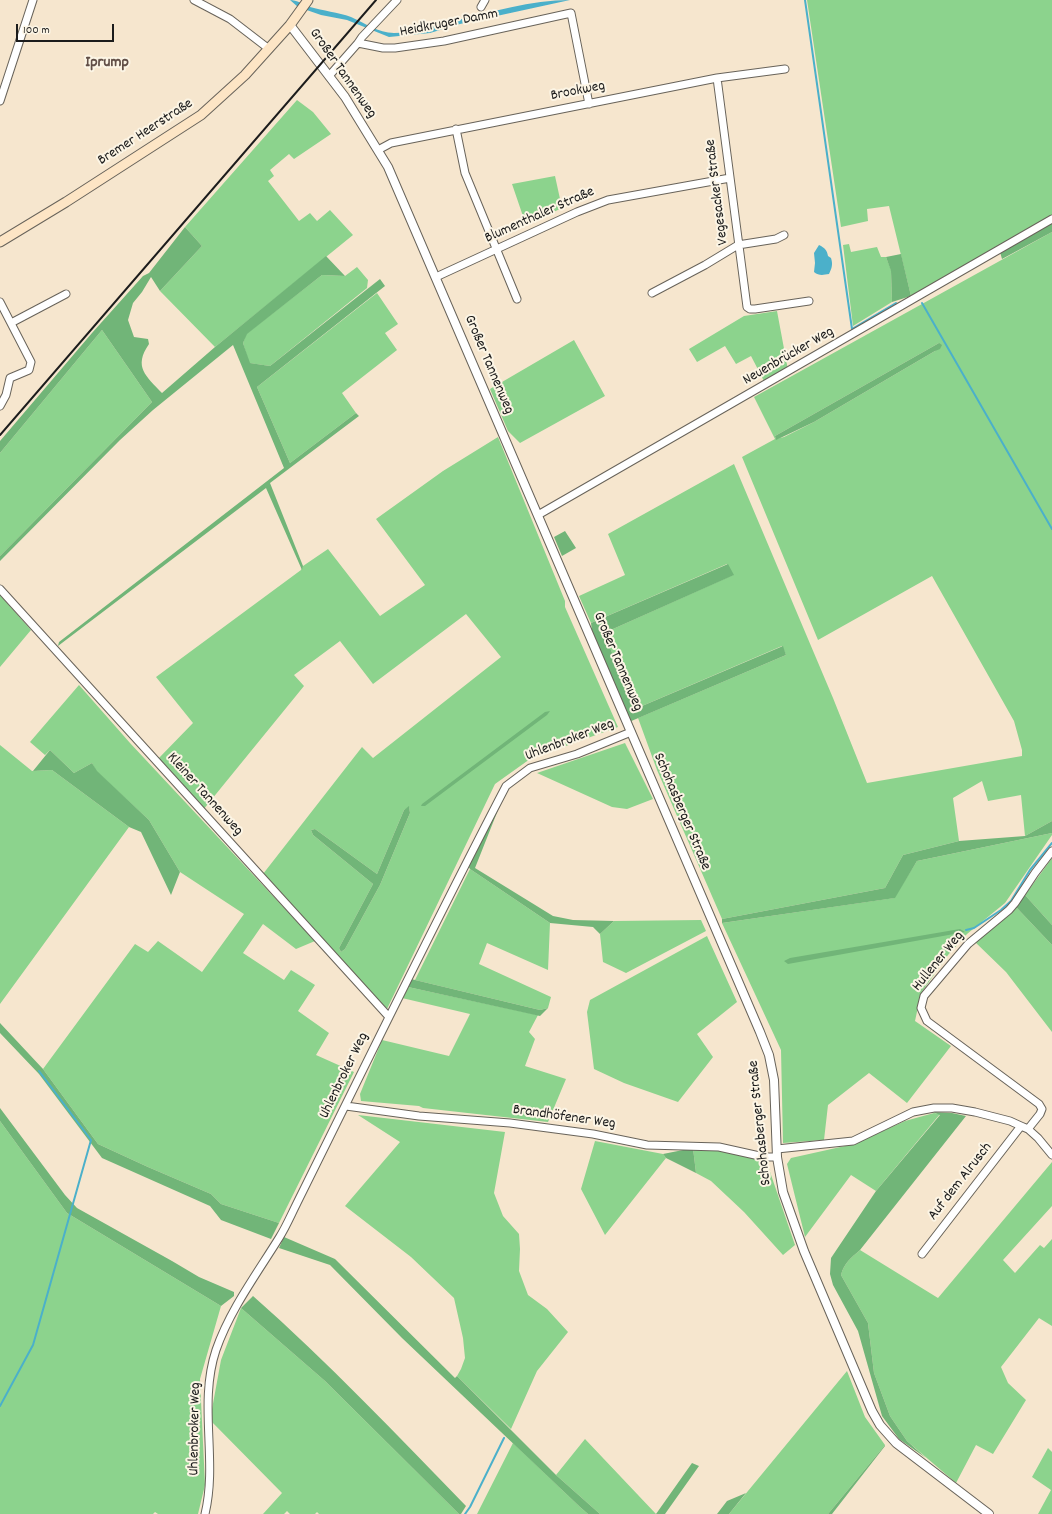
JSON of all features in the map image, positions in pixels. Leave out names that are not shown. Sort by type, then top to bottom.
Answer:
[{"type":"main road","name":"Bremer Heerstraße","points":[[0,242],[65,203],[201,115],[245,75],[290,25],[305,4]]},
{"type":"street","points":[[0,102],[33,0]]},
{"type":"street","points":[[194,0],[230,19],[269,49]]},
{"type":"street","points":[[329,76],[397,0]]},
{"type":"street","points":[[481,7],[485,0]]},
{"type":"street","name":"Heidkruger Damm","points":[[360,40],[384,48],[395,48],[444,41],[571,13],[589,104]]},
{"type":"street","name":"Großer Tannenweg","points":[[290,25],[356,114],[388,167],[559,567],[632,732]]},
{"type":"street","name":"Brookweg","points":[[378,150],[391,143],[456,129],[717,78],[785,69]]},
{"type":"street","name":"Vegesacker Straße","points":[[717,78],[745,303],[747,307],[755,309],[809,301]]},
{"type":"street","points":[[456,129],[465,173],[517,299]]},
{"type":"street","name":"Blumenthaler Straße","points":[[436,277],[577,212],[608,200],[730,178]]},
{"type":"street","name":"Neuenbrücker Weg","points":[[538,515],[1052,220]]},
{"type":"street","points":[[652,293],[738,245],[776,239],[784,235]]},
{"type":"street","points":[[11,323],[66,294]]},
{"type":"street","points":[[0,302],[31,362],[29,370],[10,378],[6,395],[0,406]]},
{"type":"street","name":"Kleiner Tannenweg","points":[[0,589],[389,1017]]},
{"type":"street","name":"Uhlenbroker Weg","points":[[205,1514],[209,1484],[208,1386],[216,1351],[243,1294],[280,1236],[506,786],[530,768],[577,754],[632,732]]},
{"type":"street","name":"Schohasberger Straße","points":[[632,732],[769,1055],[774,1080],[777,1153],[783,1192],[797,1232],[860,1384],[880,1425],[896,1443],[989,1514]]},
{"type":"street","name":"Hullener Weg","points":[[1025,1128],[1040,1114],[1042,1108],[1039,1104],[927,1020],[921,1008],[924,996],[968,944],[1009,910],[1052,850]]},
{"type":"street","name":"Brandhöfener Weg","points":[[346,1106],[419,1116],[510,1123],[593,1134],[647,1145],[719,1147],[764,1157],[777,1153],[853,1141],[913,1112],[934,1108],[952,1108],[1010,1121],[1025,1128],[1038,1138],[1052,1155]]},
{"type":"street","name":"Auf dem Alrusch","points":[[922,1254],[1025,1128]]},
{"type":"green space","points":[[807,0],[1052,0],[1052,215],[911,296],[889,206],[867,209],[868,221],[841,227]]},
{"type":"green space","points":[[297,100],[313,112],[331,134],[294,159],[289,154],[270,170],[274,176],[268,181],[299,221],[310,213],[317,221],[330,210],[353,235],[215,347],[160,291],[202,246],[185,227]]},
{"type":"green space","points":[[555,176],[562,208],[526,225],[512,184]]},
{"type":"green space","points":[[1052,222],[1052,232],[1002,259],[1000,252]]},
{"type":"green space","points":[[185,227],[202,246],[160,291],[151,277],[133,303],[128,320],[134,337],[148,339],[149,344],[144,352],[142,365],[147,376],[162,393],[215,347],[326,256],[345,276],[322,275],[247,334],[243,343],[250,363],[270,366],[380,279],[385,286],[257,387],[290,463],[356,413],[359,416],[270,483],[303,566],[302,570],[266,488],[58,646],[59,642],[284,468],[233,345],[153,410],[120,440],[0,561],[0,556],[152,402],[102,330],[0,453],[0,441],[92,333],[143,276],[149,273]]},
{"type":"green space","points":[[1052,232],[1052,821],[1025,836],[1021,795],[988,801],[982,781],[953,798],[959,841],[903,855],[885,888],[722,919],[657,770],[638,718],[786,655],[782,646],[635,709],[604,633],[733,575],[727,564],[591,623],[579,596],[625,575],[608,534],[734,464],[833,698],[867,783],[1022,756],[1022,750],[1014,721],[932,576],[818,640],[742,457],[775,439],[754,397]],"holes":[[[939,343],[935,351],[814,422],[784,437],[776,439],[775,436]]]},
{"type":"green space","points":[[849,244],[851,252],[877,247],[881,257],[886,257],[891,270],[892,302],[853,326],[843,245]]},
{"type":"green space","points":[[901,254],[911,296],[892,302],[891,271],[886,257]]},
{"type":"green space","points":[[357,267],[368,280],[367,288],[270,366],[249,363],[243,343],[246,334],[322,275],[345,276]]},
{"type":"green space","points":[[377,293],[398,324],[385,333],[397,350],[342,393],[356,413],[290,463],[257,387]]},
{"type":"green space","points":[[777,311],[788,370],[765,383],[751,356],[736,364],[725,346],[697,362],[689,349],[744,316]]},
{"type":"green space","points":[[102,330],[152,402],[0,556],[0,453]]},
{"type":"green space","points":[[574,340],[605,396],[520,443],[508,431],[490,389]]},
{"type":"green space","points":[[939,343],[942,345],[940,349],[814,422],[776,440],[775,436]]},
{"type":"green space","points":[[498,437],[565,601],[565,607],[618,727],[530,759],[495,784],[387,1009],[263,874],[362,747],[373,758],[501,657],[466,614],[373,684],[340,641],[294,675],[304,686],[203,810],[158,759],[193,723],[156,677],[301,570],[303,566],[328,549],[380,616],[425,585],[376,519],[443,471]],"holes":[[[409,807],[410,813],[380,885],[345,949],[341,952],[339,948],[373,884],[313,835],[311,830],[315,829],[377,874],[404,810]]]},
{"type":"green space","points":[[565,531],[576,548],[562,556],[554,537]]},
{"type":"green space","points":[[728,564],[734,575],[604,633],[635,709],[783,646],[786,655],[629,722],[592,631],[591,623]]},
{"type":"green space","points":[[0,595],[31,630],[0,667]]},
{"type":"green space","points":[[79,685],[130,743],[315,941],[296,949],[263,924],[243,953],[284,980],[291,970],[315,985],[298,1011],[329,1033],[316,1055],[354,1072],[279,1223],[221,1204],[211,1194],[98,1144],[43,1069],[135,944],[148,952],[158,941],[202,972],[244,914],[180,872],[149,820],[96,771],[92,763],[74,773],[50,750],[45,755],[30,742]]},
{"type":"green space","points":[[550,711],[547,715],[425,806],[421,806],[545,712]]},
{"type":"green space","points":[[625,743],[653,799],[627,809],[612,807],[537,773]]},
{"type":"green space","points":[[0,745],[32,771],[52,770],[129,827],[0,1004]]},
{"type":"green space","points":[[50,750],[74,773],[92,763],[97,771],[149,820],[180,872],[171,895],[141,832],[129,827],[52,770],[33,771]]},
{"type":"green space","points":[[409,806],[410,813],[380,885],[345,949],[341,952],[339,948],[373,884],[313,835],[311,830],[315,829],[377,874],[404,810]]},
{"type":"green space","points":[[497,809],[498,810],[475,868],[553,916],[573,920],[614,921],[600,934],[593,927],[550,923],[470,869],[467,864]]},
{"type":"green space","points":[[1052,821],[1052,833],[917,861],[895,898],[722,923],[722,919],[885,888],[903,855],[959,841],[1025,836]]},
{"type":"green space","points":[[1052,833],[1005,903],[967,934],[948,955],[921,993],[915,1021],[951,1046],[907,1103],[869,1073],[828,1105],[824,1140],[783,1143],[781,1050],[722,923],[894,898],[917,861]]},
{"type":"green space","points":[[1052,858],[1052,925],[1025,895]]},
{"type":"green space","points":[[470,869],[550,923],[548,970],[487,943],[479,964],[551,997],[548,1008],[540,1010],[415,980]]},
{"type":"green space","points":[[1025,895],[1052,925],[1052,945],[1016,907]]},
{"type":"green space","points":[[1016,907],[1052,945],[1052,1032],[1006,972],[975,942]]},
{"type":"green space","points":[[701,920],[706,931],[626,973],[603,962],[600,934],[614,921]]},
{"type":"green space","points":[[960,929],[965,932],[788,964],[784,961],[790,958]]},
{"type":"green space","points":[[707,936],[737,1002],[697,1034],[713,1057],[678,1102],[624,1083],[594,1069],[587,1012],[590,1000]]},
{"type":"green space","points":[[411,979],[540,1010],[548,1008],[540,1016],[408,987]]},
{"type":"green space","points":[[408,987],[538,1015],[529,1032],[535,1039],[525,1066],[566,1079],[548,1122],[423,1108],[419,1106],[361,1101],[360,1094],[382,1040],[449,1056],[470,1014],[402,998]]},
{"type":"green space","points":[[0,1023],[43,1069],[98,1144],[211,1194],[221,1204],[279,1223],[271,1239],[221,1220],[210,1206],[102,1158],[39,1074],[0,1033]]},
{"type":"green space","points":[[0,1108],[65,1195],[77,1208],[199,1277],[234,1292],[234,1296],[221,1306],[67,1213],[0,1121]]},
{"type":"green space","points":[[933,1112],[952,1113],[966,1116],[860,1250],[848,1261],[841,1275],[868,1323],[874,1373],[890,1416],[907,1441],[926,1458],[899,1439],[882,1416],[858,1331],[833,1285],[830,1274],[831,1258],[876,1191],[940,1115]]},
{"type":"green space","points":[[934,1113],[940,1114],[876,1191],[851,1175],[805,1237],[787,1164],[791,1158],[854,1144],[905,1121]]},
{"type":"green space","points":[[358,1115],[505,1132],[494,1193],[503,1216],[519,1234],[519,1271],[528,1295],[547,1309],[568,1332],[537,1371],[511,1429],[457,1376],[465,1358],[463,1338],[454,1298],[411,1257],[345,1206],[400,1142]]},
{"type":"green space","points":[[0,1121],[67,1213],[221,1306],[200,1379],[205,1485],[198,1514],[158,1514],[155,1512],[153,1514],[0,1514]]},
{"type":"green space","points":[[595,1141],[663,1154],[666,1158],[605,1235],[581,1189]]},
{"type":"green space","points":[[693,1148],[722,1151],[763,1159],[768,1166],[795,1245],[783,1255],[744,1212],[711,1181],[696,1173]]},
{"type":"green space","points":[[693,1148],[696,1173],[666,1158],[663,1154]]},
{"type":"green space","points":[[1052,1162],[1052,1206],[1003,1260],[1015,1273],[1040,1245],[1044,1248],[1052,1239],[1052,1326],[1039,1318],[1001,1367],[1008,1383],[1026,1400],[993,1454],[976,1445],[956,1483],[907,1441],[890,1416],[874,1373],[868,1323],[841,1275],[842,1271],[851,1258],[860,1250],[938,1298]]},
{"type":"green space","points":[[284,1237],[335,1259],[455,1378],[457,1376],[556,1475],[600,1514],[588,1514],[580,1507],[402,1338],[330,1265],[279,1248]]},
{"type":"green space","points":[[253,1296],[335,1373],[466,1506],[461,1514],[459,1514],[325,1381],[241,1308]]},
{"type":"green space","points":[[241,1308],[325,1381],[459,1514],[319,1514],[317,1512],[315,1514],[290,1514],[287,1511],[284,1514],[263,1514],[282,1493],[210,1420],[221,1360]]},
{"type":"green space","points":[[847,1371],[865,1417],[885,1445],[828,1514],[729,1514]]},
{"type":"green space","points":[[585,1439],[656,1514],[600,1514],[556,1475]]},
{"type":"green space","points":[[513,1443],[580,1507],[588,1514],[477,1514]]},
{"type":"green space","points":[[885,1445],[832,1514],[828,1514]]},
{"type":"green space","points":[[1048,1448],[1052,1452],[1052,1514],[1038,1514],[1051,1490],[1032,1477]]},
{"type":"green space","points":[[692,1463],[699,1466],[665,1514],[656,1514]]},
{"type":"green space","points":[[746,1493],[729,1514],[717,1514],[727,1501]]},
{"type":"water","points":[[290,0],[298,1],[310,7],[346,15],[377,30],[388,33],[402,33],[416,31],[526,4],[570,0],[460,24],[430,33],[389,37],[347,20],[321,15],[298,7]]},
{"type":"water","points":[[819,245],[825,249],[828,256],[831,258],[832,266],[829,274],[819,275],[814,272],[814,253]]},
{"type":"waterway","points":[[805,0],[852,329],[896,303]]},
{"type":"waterway","points":[[922,303],[1052,529]]},
{"type":"waterway","points":[[966,930],[974,928],[1001,910],[1011,901],[1030,870],[1052,843]]},
{"type":"waterway","points":[[0,1406],[33,1345],[91,1140],[39,1071]]},
{"type":"waterway","points":[[465,1514],[470,1507],[504,1438]]},
{"type":"railway","points":[[0,435],[376,0]]},
{"type":"district","name":"Iprump","points":[[107,64]]}]
